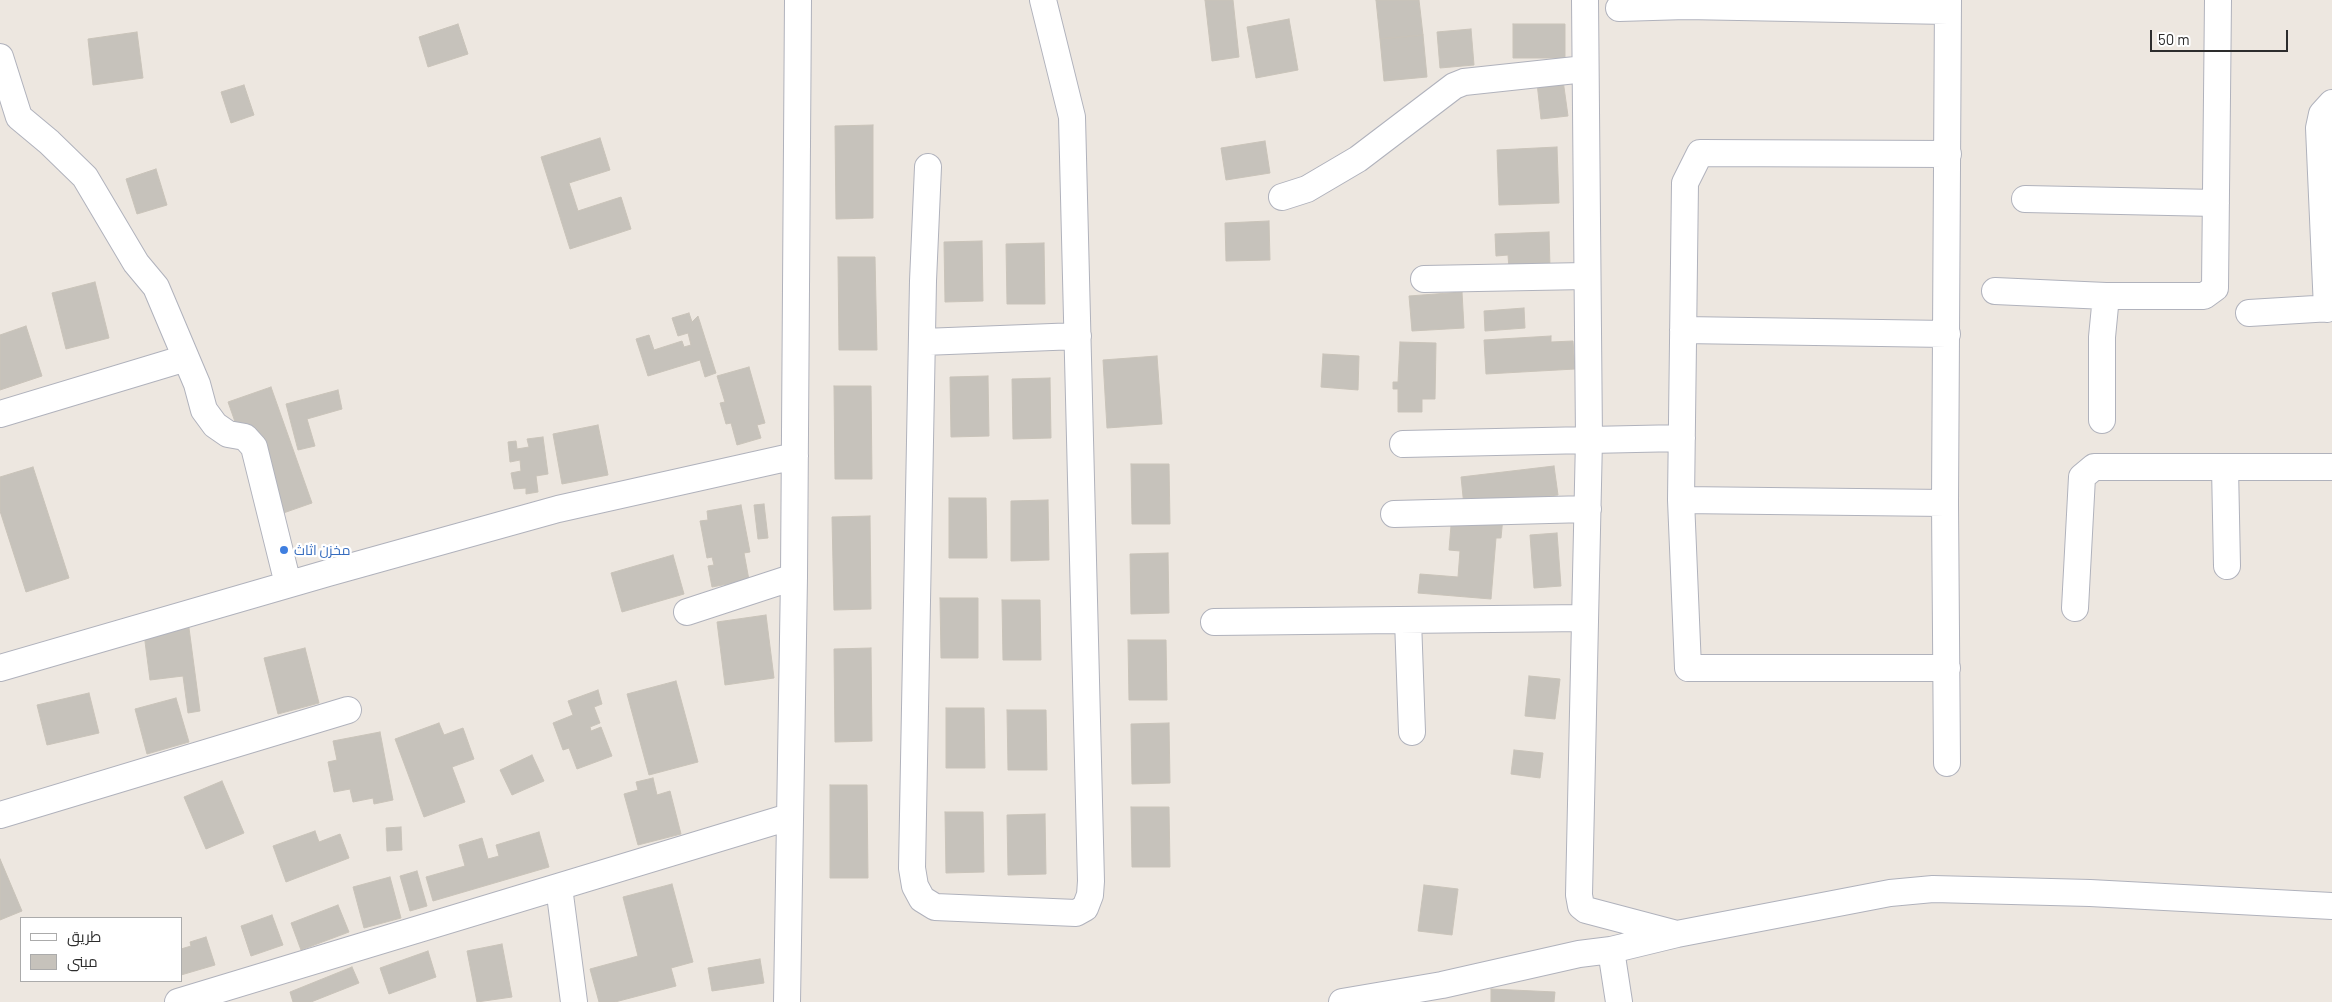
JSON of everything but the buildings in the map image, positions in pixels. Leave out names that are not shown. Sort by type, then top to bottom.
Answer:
[{"type":"street","points":[[787,1002],[794,577],[798,0]]},
{"type":"street","points":[[928,167],[923,281],[912,868],[915,886],[922,899],[934,906],[1076,913],[1085,908],[1090,896],[1091,881],[1072,117],[1043,0]]},
{"type":"street","points":[[1585,0],[1586,276],[1589,439],[1579,901],[1586,910],[1677,934]]},
{"type":"street","points":[[1995,291],[2106,296],[2204,296],[2215,288],[2218,0]]},
{"type":"street","points":[[1620,8],[1686,3],[1948,5],[1945,503],[1947,763]]},
{"type":"street","points":[[0,57],[9,120],[49,142],[85,177],[136,262],[156,287],[197,384],[204,410],[215,425],[228,434],[245,437],[254,446],[265,484],[276,544],[288,584]]},
{"type":"street","points":[[1282,197],[1307,189],[1358,159],[1454,86],[1464,82],[1585,69]]},
{"type":"street","points":[[2249,313],[2329,309],[2319,128],[2322,114],[2332,103]]},
{"type":"street","points":[[1947,668],[1688,668],[1681,500],[1685,183],[1700,153],[1948,154]]},
{"type":"street","points":[[2024,199],[2216,203]]},
{"type":"street","points":[[1424,279],[1586,276]]},
{"type":"street","points":[[2102,420],[2102,337],[2106,296]]},
{"type":"street","points":[[1683,330],[1947,334]]},
{"type":"street","points":[[923,342],[1078,336]]},
{"type":"street","points":[[0,414],[186,358]]},
{"type":"street","points":[[1403,444],[1682,438]]},
{"type":"street","points":[[0,668],[288,584],[558,509],[795,456]]},
{"type":"street","points":[[2076,608],[2082,477],[2094,467],[2332,467]]},
{"type":"street","points":[[2225,467],[2227,566]]},
{"type":"street","points":[[1681,500],[1945,503]]},
{"type":"street","points":[[1394,514],[1588,509]]},
{"type":"street","points":[[687,612],[794,577]]},
{"type":"street","points":[[1214,622],[1585,618]]},
{"type":"street","points":[[1408,620],[1412,732]]},
{"type":"street","points":[[0,815],[348,710]]},
{"type":"street","points":[[178,1002],[789,817]]},
{"type":"street","points":[[559,887],[574,1002]]},
{"type":"street","points":[[1342,1002],[1442,985],[1579,954],[1611,950],[1677,934],[1890,893],[1933,889],[2090,893],[2332,906]]},
{"type":"street","points":[[1611,950],[1619,1002]]},
{"type":"place","name":"مخزن اثاث","points":[[284,550]]}]
